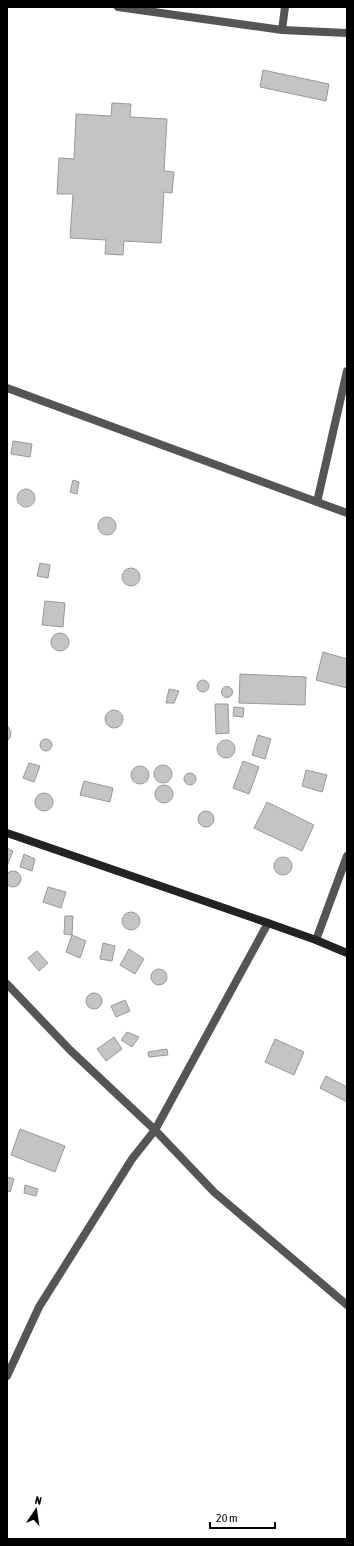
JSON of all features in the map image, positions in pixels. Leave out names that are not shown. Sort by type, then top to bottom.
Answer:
[{"type":"main road","points":[[7,833],[268,923],[347,953]]},
{"type":"street","points":[[118,7],[282,30],[347,33]]},
{"type":"street","points":[[282,30],[285,7]]},
{"type":"street","points":[[317,502],[347,371]]},
{"type":"street","points":[[7,388],[347,513]]},
{"type":"street","points":[[316,940],[347,856]]},
{"type":"street","points":[[7,1376],[39,1307],[132,1159],[155,1130],[268,923]]},
{"type":"street","points":[[7,984],[70,1050],[155,1130],[214,1192],[347,1304]]},
{"type":"building","points":[[263,70],[329,84],[326,101],[260,87]]},
{"type":"building","points":[[112,103],[131,104],[130,117],[167,119],[164,171],[174,172],[172,193],[164,192],[161,243],[124,241],[123,255],[105,254],[106,240],[70,238],[73,194],[57,194],[59,158],[74,159],[76,114],[111,116]]},
{"type":"building","points":[[13,441],[32,444],[30,457],[11,454]]},
{"type":"building","points":[[73,480],[79,482],[77,494],[70,492]]},
{"type":"building","points":[[22,489],[30,489],[35,494],[33,505],[30,507],[22,507],[17,502],[17,494]]},
{"type":"building","points":[[103,517],[111,517],[116,522],[114,533],[111,535],[103,535],[98,530],[98,522]]},
{"type":"building","points":[[40,563],[50,565],[48,578],[37,576]]},
{"type":"building","points":[[127,568],[135,568],[140,573],[138,584],[135,586],[127,586],[122,581],[122,573]]},
{"type":"building","points":[[45,601],[65,603],[63,627],[42,625]]},
{"type":"building","points":[[56,633],[64,633],[69,638],[67,649],[64,651],[56,651],[51,646],[51,638]]},
{"type":"building","points":[[323,652],[347,659],[347,688],[316,680]]},
{"type":"building","points":[[240,674],[306,677],[305,705],[239,703]]},
{"type":"building","points":[[201,680],[205,680],[209,686],[205,692],[201,692],[197,688],[197,684]]},
{"type":"building","points":[[227,686],[231,688],[233,692],[231,696],[227,698],[223,696],[221,692],[223,688]]},
{"type":"building","points":[[169,689],[179,691],[174,703],[166,703]]},
{"type":"building","points":[[215,704],[228,704],[229,733],[216,734]]},
{"type":"building","points":[[234,707],[244,708],[243,717],[233,716]]},
{"type":"building","points":[[110,710],[118,710],[123,715],[121,726],[118,728],[110,728],[105,723],[105,715]]},
{"type":"building","points":[[7,725],[11,732],[10,738],[7,741]]},
{"type":"building","points":[[258,735],[271,739],[265,759],[252,755]]},
{"type":"building","points":[[44,739],[48,739],[52,745],[48,751],[44,751],[40,747],[40,743]]},
{"type":"building","points":[[222,740],[230,740],[235,745],[233,756],[230,758],[222,758],[217,753],[217,745]]},
{"type":"building","points":[[243,761],[259,767],[249,794],[233,788]]},
{"type":"building","points":[[29,763],[40,766],[34,782],[23,778]]},
{"type":"building","points":[[159,765],[167,765],[172,770],[170,781],[167,783],[159,783],[154,778],[154,770]]},
{"type":"building","points":[[136,766],[144,766],[149,771],[147,782],[144,784],[136,784],[131,779],[131,771]]},
{"type":"building","points":[[306,770],[327,775],[322,792],[302,786]]},
{"type":"building","points":[[192,773],[195,774],[195,784],[188,785],[185,784],[184,777],[185,774]]},
{"type":"building","points":[[84,781],[113,788],[110,802],[80,795]]},
{"type":"building","points":[[160,785],[168,785],[173,790],[171,801],[168,803],[160,803],[155,798],[155,790]]},
{"type":"building","points":[[40,793],[48,793],[53,798],[51,809],[48,811],[40,811],[35,806],[35,798]]},
{"type":"building","points":[[267,802],[314,825],[302,851],[254,828]]},
{"type":"building","points":[[203,811],[209,811],[214,816],[212,825],[209,827],[203,827],[198,822],[198,816]]},
{"type":"building","points":[[7,848],[13,851],[7,866]]},
{"type":"building","points":[[24,854],[35,859],[32,871],[20,867]]},
{"type":"building","points":[[283,857],[289,860],[292,866],[289,872],[283,875],[277,872],[274,866],[277,860]]},
{"type":"building","points":[[13,871],[20,876],[21,879],[16,886],[13,887],[6,882],[5,879],[10,872]]},
{"type":"building","points":[[48,887],[66,892],[61,908],[43,902]]},
{"type":"building","points":[[127,912],[135,912],[140,917],[138,928],[135,930],[127,930],[122,925],[122,917]]},
{"type":"building","points":[[65,916],[73,916],[72,935],[64,934]]},
{"type":"building","points":[[72,935],[86,941],[80,958],[66,952]]},
{"type":"building","points":[[103,943],[115,946],[112,961],[100,959]]},
{"type":"building","points":[[129,949],[144,959],[135,974],[120,965]]},
{"type":"building","points":[[37,951],[48,963],[39,971],[28,958]]},
{"type":"building","points":[[156,969],[162,969],[167,974],[165,983],[162,985],[156,985],[151,980],[151,974]]},
{"type":"building","points":[[91,993],[97,993],[102,998],[100,1007],[97,1009],[91,1009],[86,1004],[86,998]]},
{"type":"building","points":[[125,1000],[130,1011],[116,1017],[111,1006]]},
{"type":"building","points":[[127,1032],[139,1037],[132,1047],[121,1040]]},
{"type":"building","points":[[114,1037],[122,1049],[106,1061],[97,1049]]},
{"type":"building","points":[[275,1039],[304,1052],[294,1075],[265,1062]]},
{"type":"building","points":[[167,1049],[168,1055],[149,1057],[148,1052]]},
{"type":"building","points":[[326,1076],[347,1087],[347,1102],[320,1088]]},
{"type":"building","points":[[20,1129],[65,1146],[55,1172],[11,1155]]},
{"type":"building","points":[[7,1177],[14,1179],[10,1192],[7,1191]]},
{"type":"building","points":[[25,1185],[38,1189],[36,1196],[24,1193]]}]
